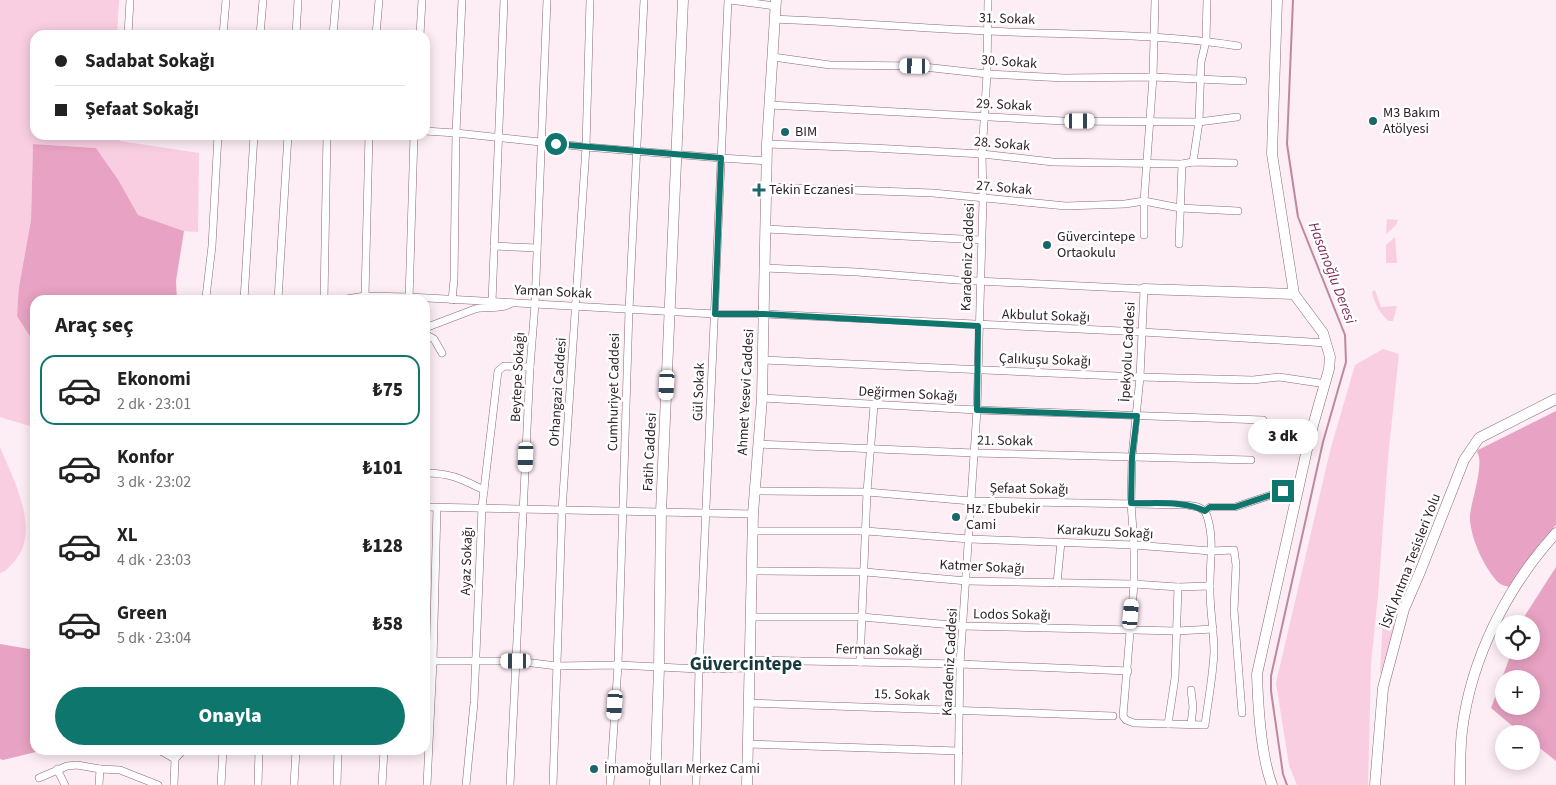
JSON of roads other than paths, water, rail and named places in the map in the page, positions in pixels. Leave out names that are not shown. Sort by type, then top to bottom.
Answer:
[{"type":"street","points":[[128,30],[130,0]]},
{"type":"street","points":[[223,30],[226,0]]},
{"type":"street","points":[[260,30],[262,0]]},
{"type":"street","points":[[296,30],[298,0]]},
{"type":"street","points":[[376,30],[379,0]]},
{"type":"street","points":[[420,30],[422,0]]},
{"type":"street","points":[[452,300],[454,280],[456,133],[462,0]]},
{"type":"street","points":[[492,302],[504,0]]},
{"type":"street","name":"Beytepe Sokağı","points":[[510,785],[530,367],[535,304],[547,0]]},
{"type":"street","name":"Orhangazi Caddesi","points":[[553,785],[562,511],[586,147],[590,0]]},
{"type":"street","name":"Cumhuriyet Caddesi","points":[[610,785],[618,665],[629,310],[644,0]]},
{"type":"street","name":"Fatih Caddesi","points":[[655,785],[661,512],[683,0]]},
{"type":"street","points":[[729,0],[775,3]]},
{"type":"street","name":"Gül Sokak","points":[[696,785],[699,669],[729,0]]},
{"type":"street","name":"Karadeniz Caddesi","points":[[958,785],[960,664],[967,580],[979,370],[978,326],[983,199],[982,154],[987,74],[988,0]]},
{"type":"street","points":[[1144,235],[1144,201],[1153,77],[1155,0]]},
{"type":"street","points":[[1193,162],[1199,122],[1201,62],[1206,41],[1207,0]]},
{"type":"street","points":[[1272,785],[1268,776],[1265,756],[1257,674],[1298,486],[1310,436],[1326,384],[1330,357],[1323,333],[1294,294],[1272,154],[1277,0]]},
{"type":"street","points":[[333,30],[336,3]]},
{"type":"street","name":"Ahmet Yesevi Caddesi","points":[[747,785],[753,514],[762,398],[767,144],[775,3]]},
{"type":"street","name":"31. Sokak","points":[[774,19],[988,31],[1154,37],[1206,41],[1238,46]]},
{"type":"street","name":"30. Sokak","points":[[773,57],[830,65],[915,66],[987,74],[1064,78],[1153,77],[1243,81]]},
{"type":"street","name":"29. Sokak","points":[[770,105],[1063,121],[1150,120],[1199,122],[1237,117]]},
{"type":"street","points":[[430,131],[586,147],[767,161]]},
{"type":"street","points":[[206,295],[212,246],[218,140]]},
{"type":"street","points":[[244,295],[254,140]]},
{"type":"street","points":[[278,295],[288,140]]},
{"type":"street","points":[[324,295],[327,140]]},
{"type":"street","points":[[365,295],[370,140]]},
{"type":"street","points":[[409,295],[414,140]]},
{"type":"street","name":"28. Sokak","points":[[767,144],[982,154],[1053,162],[1234,163]]},
{"type":"street","points":[[1179,244],[1182,164]]},
{"type":"street","name":"27. Sokak","points":[[766,187],[933,193],[1066,206],[1125,204],[1144,201],[1180,208],[1238,212]]},
{"type":"street","points":[[766,229],[981,240]]},
{"type":"street","points":[[494,246],[537,248]]},
{"type":"street","points":[[764,268],[856,272],[957,280],[1294,294]]},
{"type":"street","name":"İpekyolu Caddesi","points":[[1144,289],[1140,377],[1132,457],[1131,503],[1134,584],[1123,716],[1126,720],[1134,723],[1168,724]]},
{"type":"street","name":"Yaman Sokak","points":[[430,299],[715,314],[764,314]]},
{"type":"street","points":[[430,326],[482,307],[504,307],[512,303]]},
{"type":"street","name":"Akbulut Sokağı","points":[[764,314],[1327,343]]},
{"type":"street","points":[[430,337],[434,339],[442,353]]},
{"type":"street","name":"Çalıkuşu Sokağı","points":[[763,360],[1140,377],[1253,380],[1280,377],[1326,384]]},
{"type":"street","name":"Ayaz Sokağı","points":[[466,785],[474,703],[482,508],[498,371],[504,366],[530,367]]},
{"type":"street","name":"Değirmen Sokağı","points":[[762,398],[977,410],[1263,420]]},
{"type":"street","name":"İSKİ Arıtma Tesisleri Yolu","points":[[1375,785],[1383,688],[1404,610],[1464,460],[1479,438],[1556,399]]},
{"type":"street","points":[[860,662],[867,492],[872,449],[874,405]]},
{"type":"street","name":"21. Sokak","points":[[758,444],[974,453],[1251,460]]},
{"type":"street","points":[[430,473],[451,475],[484,490]]},
{"type":"street","name":"Şefaat Sokağı","points":[[755,491],[867,492],[971,501],[1187,505],[1205,511],[1210,507],[1235,507],[1298,486]]},
{"type":"street","points":[[430,508],[562,511],[624,510],[753,514]]},
{"type":"street","points":[[430,723],[437,508]]},
{"type":"street","points":[[1178,587],[1175,678],[1168,724],[1205,724],[1214,654],[1214,629],[1210,586],[1211,551],[1208,518],[1205,511]]},
{"type":"street","name":"Karakuzu Sokağı","points":[[753,531],[866,531],[969,539],[1134,545],[1211,551],[1234,550],[1236,565],[1234,610],[1242,713]]},
{"type":"street","points":[[1460,785],[1460,756],[1464,720],[1475,673],[1486,642],[1504,606],[1542,549],[1556,533]]},
{"type":"street","points":[[1057,583],[1061,542]]},
{"type":"street","name":"Katmer Sokağı","points":[[753,570],[865,572],[967,580],[1134,584],[1178,587],[1210,586]]},
{"type":"street","name":"Lodos Sokağı","points":[[751,618],[862,617],[963,626],[1177,631],[1214,629]]},
{"type":"street","name":"Ferman Sokağı","points":[[433,661],[516,661],[557,666],[618,665],[699,669],[750,664],[860,662],[960,664],[1128,672]]},
{"type":"street","points":[[1191,690],[1193,707],[1191,724]]},
{"type":"street","name":"15. Sokak","points":[[749,703],[1114,716]]},
{"type":"street","points":[[748,744],[959,751]]},
{"type":"street","points":[[168,755],[175,759]]},
{"type":"street","points":[[174,785],[175,759],[179,755]]},
{"type":"street","points":[[221,785],[223,755]]},
{"type":"street","points":[[258,785],[259,755]]},
{"type":"street","points":[[294,785],[296,755]]},
{"type":"street","points":[[337,785],[338,755]]},
{"type":"street","points":[[382,785],[384,755]]},
{"type":"street","points":[[427,785],[428,755]]},
{"type":"street","points":[[40,778],[57,769],[77,765],[120,770],[158,785]]},
{"type":"street","points":[[57,769],[65,785]]},
{"type":"street","points":[[99,785],[100,769]]},
{"type":"street","points":[[132,775],[133,785]]},
{"type":"waterway","name":"Hasanoğlu Deresi","points":[[1287,785],[1283,774],[1271,691],[1271,676],[1323,442],[1346,362],[1345,335],[1298,217],[1287,144],[1293,0]]},
{"type":"place","name":"M3 Bakım Atölyesi","points":[[1373,121]]},
{"type":"place","name":"BIM","points":[[785,132]]},
{"type":"place","name":"Tekin Eczanesi","points":[[759,190]]},
{"type":"place","name":"Güvercintepe Ortaokulu","points":[[1047,245]]},
{"type":"place","name":"Hz. Ebubekir Cami","points":[[956,517]]},
{"type":"place","name":"İmamoğulları Merkez Cami","points":[[594,769]]},
{"type":"district","name":"Güvercintepe","points":[[746,664]]}]
